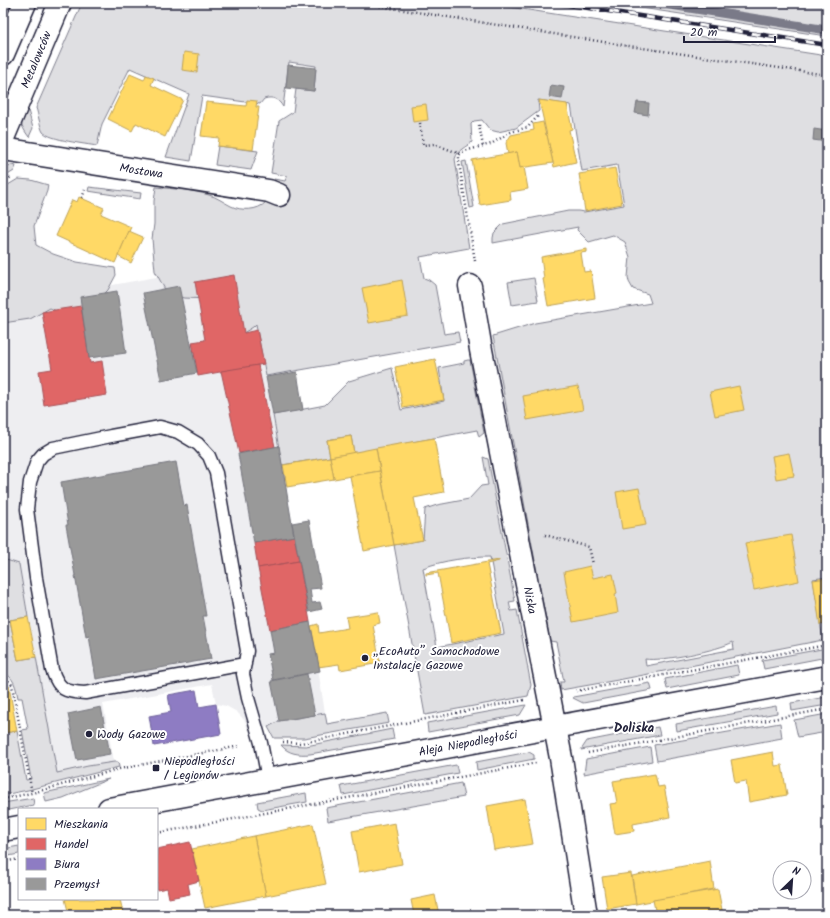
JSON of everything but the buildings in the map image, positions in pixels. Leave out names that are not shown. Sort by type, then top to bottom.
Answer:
[{"type":"street","points":[[3,54],[25,3]]},
{"type":"street","name":"Metalowców","points":[[5,128],[60,3]]},
{"type":"street","name":"Mostowa","points":[[3,149],[268,191],[278,195]]},
{"type":"street","name":"Niska","points":[[470,286],[481,350],[561,758],[586,915]]},
{"type":"street","name":"Aleja Niepodległości","points":[[115,808],[827,677]]},
{"type":"street","points":[[3,830],[18,827]]},
{"type":"lane","points":[[245,664],[85,693],[71,693],[57,682],[52,670],[36,578],[27,509],[30,482],[37,461],[43,454],[53,448],[160,427],[178,432],[198,444],[210,456],[216,473],[247,652],[245,664],[243,674],[248,698],[258,729],[268,779]]},
{"type":"path","points":[[360,3],[629,46],[827,75]]},
{"type":"path","points":[[475,262],[459,164],[459,155],[464,151],[491,144],[511,132],[528,127],[538,116]]},
{"type":"path","points":[[420,123],[423,145],[434,144],[461,154]]},
{"type":"path","points":[[479,125],[483,146]]},
{"type":"path","points":[[82,198],[86,187]]},
{"type":"path","points":[[517,535],[534,532],[590,547],[593,564]]},
{"type":"path","points":[[570,692],[827,645]]},
{"type":"path","points":[[3,676],[12,685],[32,793]]},
{"type":"path","points":[[582,754],[827,709]]},
{"type":"path","points":[[158,833],[540,762]]},
{"type":"path","points":[[3,862],[18,858]]},
{"type":"shaded area","points":[[67,3],[72,3],[27,107],[33,128],[29,137],[22,125],[21,112]]},
{"type":"shaded area","points":[[82,3],[483,3],[827,56],[827,577],[813,579],[823,640],[561,690],[560,682],[564,682],[556,642],[550,641],[493,336],[535,323],[651,303],[648,294],[633,289],[629,282],[630,257],[625,242],[613,235],[589,242],[577,230],[578,227],[493,243],[494,233],[503,224],[568,211],[584,212],[624,205],[617,165],[582,171],[571,105],[538,100],[539,111],[516,128],[498,132],[490,130],[482,120],[474,121],[471,124],[472,142],[456,156],[455,159],[469,248],[420,257],[424,278],[435,285],[444,334],[458,332],[460,342],[266,376],[256,324],[237,337],[213,299],[184,298],[168,295],[155,271],[152,239],[156,187],[203,193],[240,209],[254,209],[263,205],[268,200],[272,192],[276,182],[274,179],[285,181],[287,176],[271,173],[279,121],[293,112],[296,89],[314,91],[316,66],[289,62],[283,107],[273,98],[264,99],[260,104],[202,96],[191,161],[166,157],[189,94],[130,68],[102,124],[97,146],[77,143],[47,135],[42,130],[36,108]],"holes":[[[733,642],[734,649],[646,666],[645,659],[664,659],[690,655]]]},
{"type":"shaded area","points":[[608,3],[827,3],[827,36],[806,33]]},
{"type":"shaded area","points":[[218,146],[258,151],[251,170],[215,165]]},
{"type":"shaded area","points":[[466,161],[474,207],[470,208],[462,162]]},
{"type":"shaded area","points":[[11,165],[16,166],[14,171],[3,178],[3,167]]},
{"type":"shaded area","points":[[18,179],[31,180],[48,185],[34,226],[36,245],[53,254],[77,262],[115,268],[116,275],[108,290],[89,309],[67,316],[50,308],[30,319],[3,323],[3,188]]},
{"type":"shaded area","points":[[89,187],[141,193],[140,199],[88,191]]},
{"type":"shaded area","points":[[244,261],[309,612],[325,713],[279,721],[268,727],[248,730],[245,721],[237,712],[226,706],[216,704],[212,684],[103,704],[114,762],[88,766],[57,774],[19,564],[3,559],[3,305]]},
{"type":"shaded area","points":[[534,278],[538,301],[512,305],[508,282]]},
{"type":"shaded area","points":[[470,360],[484,433],[479,437],[477,430],[354,453],[351,436],[327,440],[330,457],[282,465],[273,415],[325,405],[349,381],[392,368],[401,410],[444,401],[439,368],[464,363],[464,361]]},
{"type":"shaded area","points":[[483,457],[488,459],[515,601],[509,602],[511,611],[517,610],[531,685],[528,696],[425,715],[394,545],[423,540],[425,509],[437,505],[469,499],[481,486],[488,485]],"holes":[[[490,557],[504,634],[437,647],[423,568],[456,560]]]},
{"type":"shaded area","points":[[3,559],[19,564],[28,617],[10,620],[18,660],[36,657],[57,773],[114,762],[118,762],[119,767],[3,795],[3,733],[17,731],[26,780],[31,779],[22,730],[28,729],[22,698],[18,698],[12,680],[3,672]]},
{"type":"shaded area","points":[[827,648],[827,657],[764,669],[762,660]]},
{"type":"shaded area","points":[[737,665],[739,675],[667,689],[665,679]]},
{"type":"shaded area","points":[[650,683],[652,690],[583,703],[573,698],[573,697]]},
{"type":"shaded area","points":[[827,697],[827,705],[792,711],[791,703]]},
{"type":"shaded area","points":[[526,705],[520,715],[428,732],[427,723]]},
{"type":"shaded area","points":[[776,706],[777,713],[677,731],[676,724]]},
{"type":"shaded area","points":[[325,713],[327,724],[387,713],[389,723],[304,738],[274,738],[268,727],[279,721]]},
{"type":"shaded area","points":[[827,714],[827,732],[798,737],[794,720]]},
{"type":"shaded area","points":[[780,723],[782,738],[657,761],[654,745]]},
{"type":"shaded area","points":[[658,727],[660,735],[581,750],[587,741]]},
{"type":"shaded area","points":[[392,729],[394,739],[310,754],[294,753],[281,745],[306,746]]},
{"type":"shaded area","points":[[650,747],[652,761],[584,774],[586,759]]},
{"type":"shaded area","points":[[529,752],[534,755],[534,759],[477,770],[476,762]]},
{"type":"shaded area","points":[[456,765],[458,773],[343,795],[341,786]]},
{"type":"shaded area","points":[[109,779],[63,798],[46,802],[44,793]]},
{"type":"shaded area","points":[[461,783],[464,797],[328,821],[326,808]]},
{"type":"shaded area","points":[[306,793],[307,802],[262,810],[258,808],[257,802]]},
{"type":"shaded area","points":[[33,798],[34,805],[3,811],[3,803]]},
{"type":"shaded area","points":[[18,846],[18,854],[3,857],[3,849]]},
{"type":"waterway","points":[[658,3],[827,30]]},
{"type":"railway","points":[[556,3],[827,45]]},
{"type":"place","name":"„EcoAuto” Samochodowe Instalacje Gazowe","points":[[365,658]]},
{"type":"place","name":"Wody Gazowe","points":[[89,734]]},
{"type":"place","name":"Niepodległości / Legionów","points":[[156,768]]},
{"type":"district","name":"Doliska","points":[[634,727]]}]
